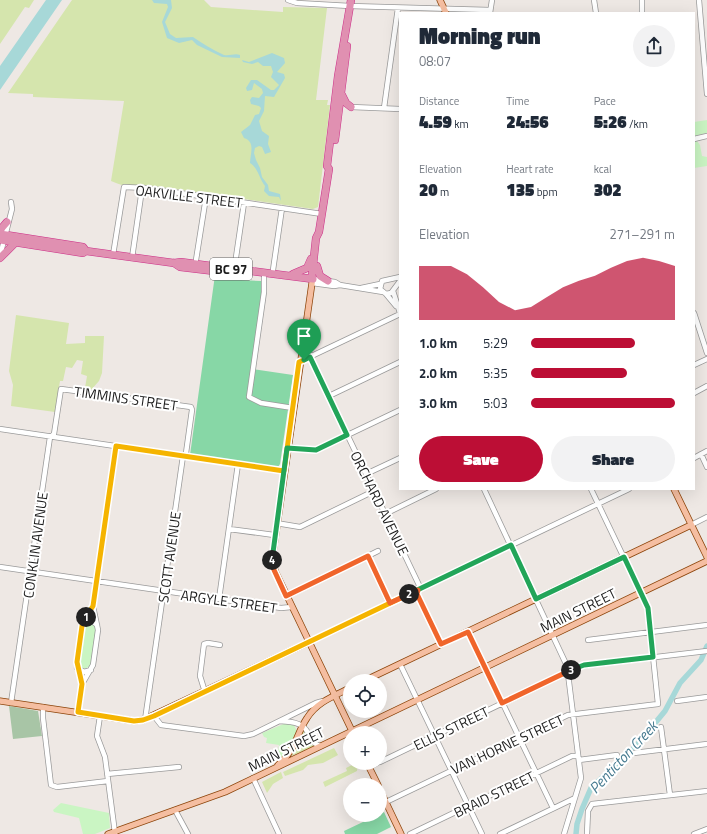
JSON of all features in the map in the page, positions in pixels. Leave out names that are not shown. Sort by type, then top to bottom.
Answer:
[{"type":"highway","points":[[329,169],[327,166],[338,76],[350,3]]},
{"type":"highway","points":[[312,281],[316,238],[319,232],[340,107],[348,34],[346,32]]},
{"type":"highway","points":[[338,76],[340,80],[337,102],[340,107]]},
{"type":"highway","points":[[342,92],[344,100],[351,107]]},
{"type":"highway","points":[[340,107],[351,107]]},
{"type":"highway","points":[[2,236],[7,222]]},
{"type":"highway","points":[[312,281],[315,276],[321,238],[319,232]]},
{"type":"highway","name":"BC 97","points":[[2,236],[83,247],[86,251]]},
{"type":"highway","name":"BC 97","points":[[2,236],[16,242],[83,253],[86,251],[174,263],[181,262],[288,275],[312,281]]},
{"type":"highway","points":[[0,257],[16,242]]},
{"type":"highway","points":[[288,275],[299,273],[307,268],[315,252]]},
{"type":"highway","name":"BC 97","points":[[174,263],[180,267],[312,281]]},
{"type":"highway","points":[[317,266],[320,276],[328,281]]},
{"type":"main road","points":[[440,0],[444,12]]},
{"type":"main road","points":[[312,281],[274,535],[272,564],[349,726]]},
{"type":"main road","points":[[674,490],[707,557]]},
{"type":"main road","points":[[379,674],[691,525]]},
{"type":"main road","name":"MAIN STREET","points":[[364,726],[707,561]]},
{"type":"main road","points":[[0,701],[134,721],[145,720],[309,642]]},
{"type":"main road","points":[[273,769],[292,750],[303,726],[312,712],[323,701],[343,691]]},
{"type":"main road","name":"MAIN STREET","points":[[108,834],[115,833],[217,795],[343,736]]},
{"type":"main road","points":[[387,804],[401,834]]},
{"type":"street","points":[[288,0],[297,3],[350,3],[444,12],[490,12],[492,0]]},
{"type":"street","points":[[594,0],[596,12]]},
{"type":"street","points":[[642,0],[642,12]]},
{"type":"street","points":[[699,0],[707,94]]},
{"type":"street","points":[[384,108],[398,8]]},
{"type":"street","points":[[351,107],[399,109]]},
{"type":"street","points":[[695,139],[707,136]]},
{"type":"street","name":"OAKVILLE STREET","points":[[113,255],[124,187],[146,188],[322,214]]},
{"type":"street","points":[[132,258],[142,189]]},
{"type":"street","points":[[196,260],[206,197]]},
{"type":"street","points":[[7,222],[12,209],[11,202]]},
{"type":"street","points":[[235,264],[244,203]]},
{"type":"street","points":[[273,270],[282,208]]},
{"type":"street","points":[[0,257],[2,236]]},
{"type":"street","points":[[264,277],[264,292],[249,397],[261,403],[293,408]]},
{"type":"street","points":[[361,288],[380,284],[384,279],[399,277]]},
{"type":"street","points":[[391,279],[399,312]]},
{"type":"street","points":[[312,281],[328,281],[340,285],[361,288],[363,290],[384,293],[394,290],[399,282]]},
{"type":"street","points":[[312,281],[334,286],[340,285]]},
{"type":"street","points":[[380,284],[380,289],[399,312]]},
{"type":"street","points":[[299,362],[399,312]]},
{"type":"street","points":[[695,316],[707,353]]},
{"type":"street","name":"ORCHARD AVENUE","points":[[302,341],[419,585],[417,594],[441,644]]},
{"type":"street","points":[[696,364],[707,359]]},
{"type":"street","points":[[329,396],[399,362]]},
{"type":"street","points":[[695,392],[707,386]]},
{"type":"street","name":"TIMMINS STREET","points":[[61,389],[190,407]]},
{"type":"street","name":"CONKLIN AVENUE","points":[[11,703],[50,437],[54,434],[61,389]]},
{"type":"street","name":"SCOTT AVENUE","points":[[145,720],[148,708],[184,456],[186,453],[192,414],[190,407]]},
{"type":"street","points":[[287,448],[316,450],[399,410]]},
{"type":"street","points":[[0,429],[284,471]]},
{"type":"street","points":[[82,684],[77,668],[83,624],[93,606],[116,446]]},
{"type":"street","points":[[695,457],[707,452]]},
{"type":"street","points":[[701,454],[707,466]]},
{"type":"street","points":[[366,474],[399,458]]},
{"type":"street","points":[[219,600],[238,464]]},
{"type":"street","points":[[385,514],[434,490]]},
{"type":"street","points":[[485,490],[565,658],[579,758],[580,783],[564,834]]},
{"type":"street","points":[[591,490],[649,611],[653,657]]},
{"type":"street","points":[[309,642],[627,490]]},
{"type":"street","points":[[276,523],[300,527],[374,491]]},
{"type":"street","points":[[691,525],[707,517]]},
{"type":"street","points":[[229,529],[274,535]]},
{"type":"street","points":[[286,596],[378,551]]},
{"type":"street","points":[[368,556],[390,603]]},
{"type":"street","name":"ARGYLE STREET","points":[[0,567],[219,600],[281,608],[292,607]]},
{"type":"street","points":[[78,712],[82,684],[91,670],[98,627],[93,606]]},
{"type":"street","points":[[83,624],[91,620],[95,622],[98,627]]},
{"type":"street","points":[[588,640],[707,626]]},
{"type":"street","points":[[468,632],[553,808]]},
{"type":"street","points":[[205,692],[200,676],[204,644],[208,643],[220,645]]},
{"type":"street","name":"ELLIS STREET","points":[[387,759],[584,665],[707,651]]},
{"type":"street","name":"VAN HORNE STREET","points":[[387,802],[568,715],[658,704],[653,657]]},
{"type":"street","points":[[400,664],[482,834]]},
{"type":"street","points":[[77,668],[84,672],[91,670]]},
{"type":"street","points":[[677,701],[707,697]]},
{"type":"street","points":[[153,717],[161,725],[244,736],[323,701]]},
{"type":"street","points":[[43,707],[50,782],[53,786],[108,781]]},
{"type":"street","name":"SCOTT AVENUE","points":[[148,708],[153,717]]},
{"type":"street","points":[[100,716],[97,736],[106,757],[115,833]]},
{"type":"street","points":[[280,721],[290,721],[303,726],[314,744],[322,746]]},
{"type":"street","points":[[661,727],[670,795]]},
{"type":"street","points":[[634,753],[707,744]]},
{"type":"street","name":"BRAID STREET","points":[[410,834],[572,756],[579,758],[617,755]]},
{"type":"street","points":[[107,774],[179,767]]},
{"type":"street","points":[[253,778],[279,834]]},
{"type":"street","points":[[587,834],[589,807],[594,804],[707,791]]},
{"type":"street","points":[[500,834],[575,798]]},
{"type":"street","points":[[175,810],[188,834]]},
{"type":"street","points":[[694,834],[707,829]]},
{"type":"green space","points":[[0,0],[34,0],[29,8],[25,7],[0,44]]},
{"type":"green space","points":[[72,0],[204,0],[211,7],[283,12],[283,7],[327,8],[316,100],[328,100],[327,105],[330,105],[318,207],[313,209],[146,185],[137,187],[128,186],[111,181],[124,101],[33,97],[33,94],[8,93]]},
{"type":"green space","points":[[707,120],[707,133],[695,136],[695,122]]},
{"type":"green space","points":[[697,141],[700,145],[702,156],[707,157],[707,166],[695,168],[695,142]]},
{"type":"green space","points":[[215,275],[241,280],[261,281],[262,292],[252,369],[293,375],[280,464],[278,467],[190,455]]},
{"type":"green space","points":[[16,315],[69,323],[66,344],[85,343],[85,336],[104,336],[102,373],[99,381],[91,390],[85,388],[87,376],[81,374],[83,361],[77,360],[72,368],[66,367],[63,381],[60,381],[55,412],[11,406],[13,385],[9,371]]},
{"type":"green space","points":[[87,623],[91,623],[95,626],[96,630],[91,664],[89,667],[84,669],[79,666],[79,662],[84,628]]},
{"type":"green space","points":[[9,706],[38,711],[42,736],[13,739]]},
{"type":"green space","points":[[286,723],[294,725],[297,731],[290,748],[277,761],[279,745],[266,743],[267,738],[264,737],[262,733]]},
{"type":"green space","points":[[303,728],[315,746],[291,756]]},
{"type":"green space","points":[[334,748],[338,755],[323,763],[308,765],[303,770],[285,776],[283,772]]},
{"type":"green space","points":[[357,770],[325,787],[323,782],[347,771]]},
{"type":"green space","points":[[281,772],[283,778],[273,784],[267,793],[262,782]]},
{"type":"green space","points":[[61,803],[109,813],[110,828],[95,834],[83,834],[79,818],[54,812],[53,810]]},
{"type":"green space","points":[[387,818],[391,827],[377,834],[345,834],[344,831],[363,822],[387,822]]},
{"type":"water","points":[[46,0],[62,0],[0,90],[0,66]]},
{"type":"water","points":[[152,0],[171,0],[172,8],[165,22],[170,34],[176,38],[193,37],[224,55],[238,54],[240,55],[240,58],[222,57],[197,45],[192,40],[179,43],[167,38],[162,22],[168,7],[167,4],[154,3]]},
{"type":"water","points":[[272,53],[284,58],[285,63],[277,72],[284,74],[285,78],[274,97],[265,96],[264,111],[259,121],[262,131],[269,136],[268,144],[271,152],[265,154],[262,147],[259,146],[255,148],[254,153],[262,177],[268,185],[269,191],[280,194],[281,201],[279,197],[269,196],[264,191],[265,186],[255,168],[250,163],[250,142],[244,138],[241,132],[250,125],[255,115],[259,114],[261,108],[251,104],[250,100],[252,97],[259,98],[263,93],[262,89],[254,83],[252,90],[247,91],[246,88],[251,80],[257,80],[271,90],[274,90],[279,85],[271,77],[273,72],[271,66],[263,66],[258,62],[252,64],[243,62],[242,60],[249,62]]},
{"type":"waterway","name":"Penticton Creek","points":[[576,834],[577,824],[591,788],[637,745],[665,711],[680,683],[701,660],[707,646]]},
{"type":"route","points":[[304,360],[299,362],[296,381],[287,448],[284,471],[116,446],[93,606],[82,626],[77,662],[77,668],[82,684],[78,712],[134,721],[148,719],[266,663],[351,622],[390,603],[400,598],[511,545],[536,599],[624,557],[648,608],[653,657],[580,666],[502,703],[468,632],[441,644],[417,594],[418,590],[390,603],[368,556],[286,596],[272,564],[272,549],[284,471],[287,448],[311,451],[316,450],[347,435],[310,357],[304,360]]}]
